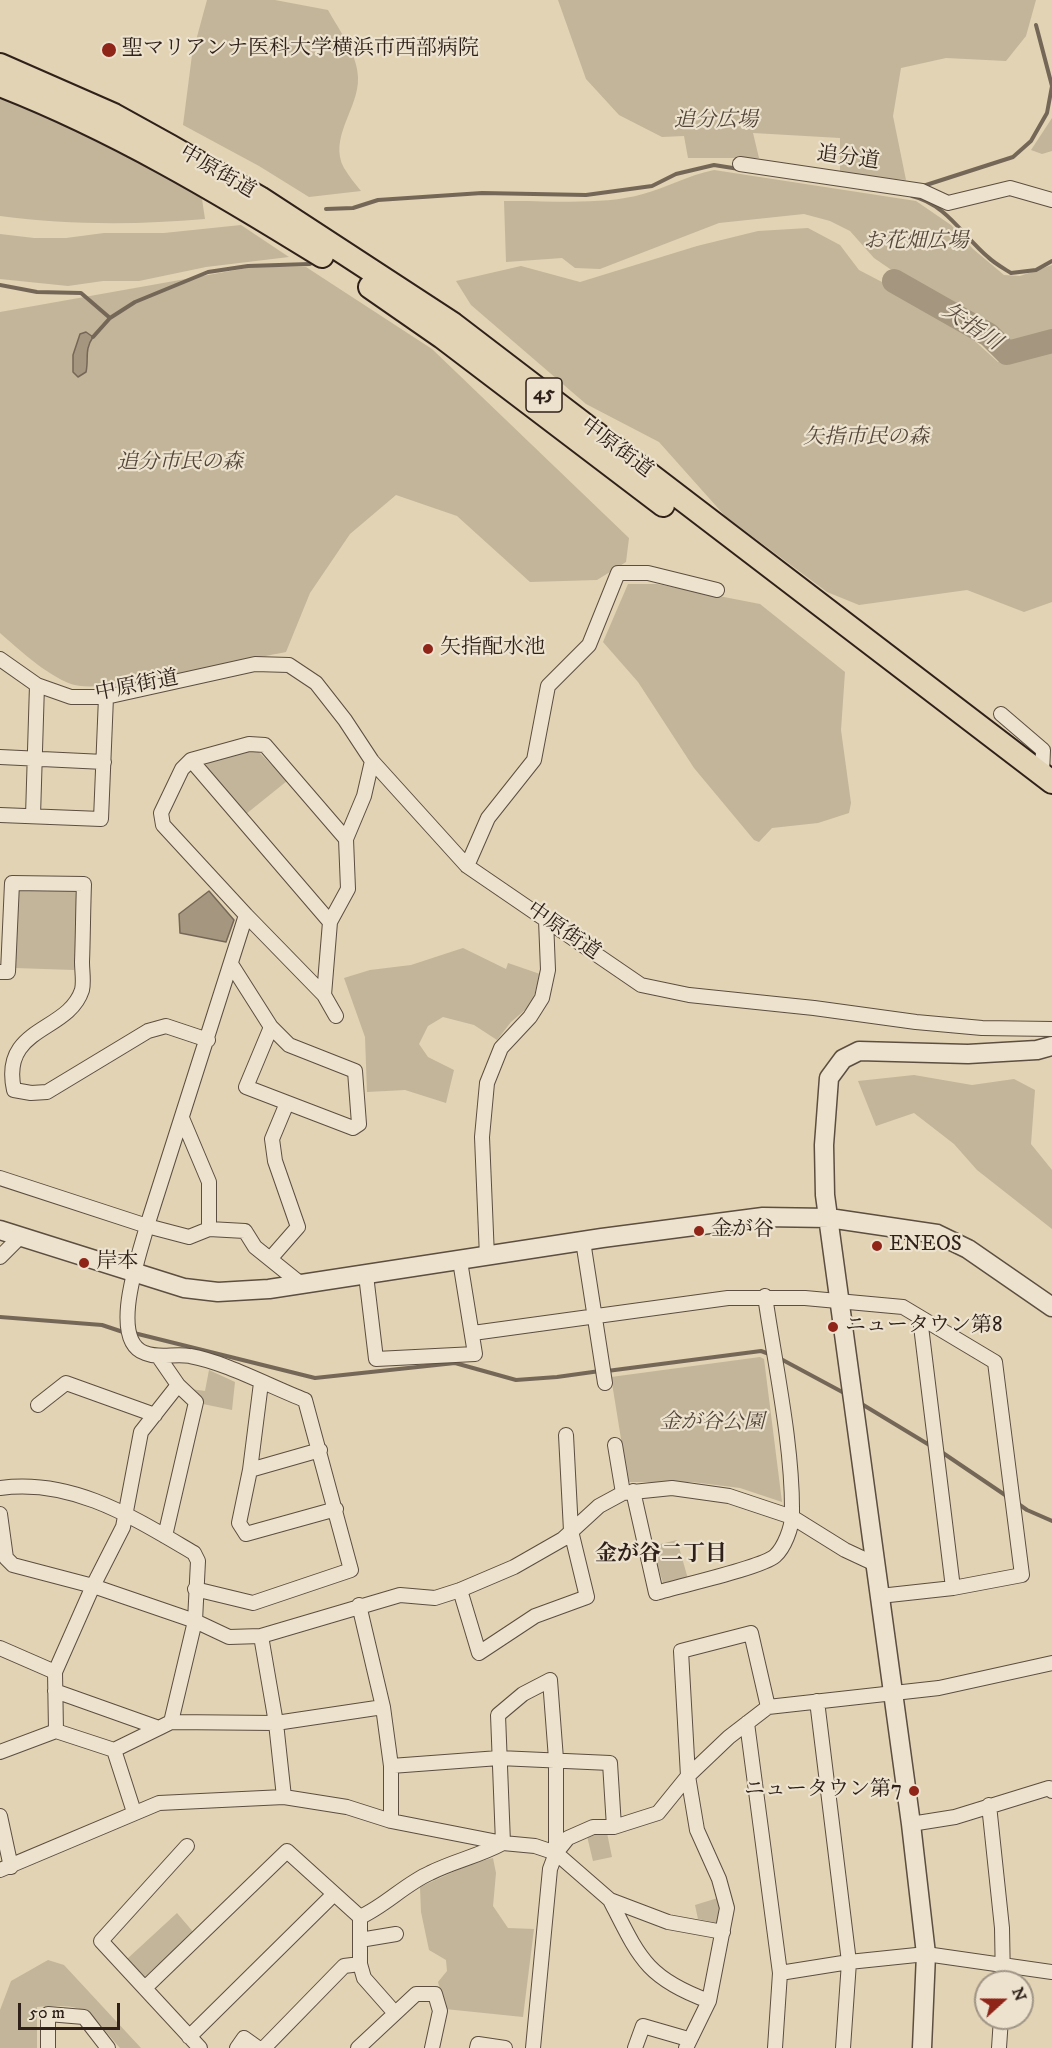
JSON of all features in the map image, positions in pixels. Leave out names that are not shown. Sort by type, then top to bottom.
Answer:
[{"type":"main road","name":"中原街道","points":[[0,65],[114,115],[200,163],[260,198],[453,324],[1047,778]]},
{"type":"main road","name":"中原街道","points":[[0,85],[97,128],[151,156],[256,215],[356,277],[442,337],[1052,799]]},
{"type":"street","name":"追分道","points":[[740,164],[922,191],[948,203],[1010,188],[1052,200]]},
{"type":"street","points":[[467,866],[488,818],[534,760],[548,686],[589,645],[618,573],[648,573],[717,590]]},
{"type":"street","name":"中原街道","points":[[3,665],[37,685],[71,697],[106,697],[255,664],[289,665],[315,682],[345,720],[372,761],[467,866],[641,985],[689,995],[814,1008],[916,1022],[993,1029],[1052,1029]]},
{"type":"street","points":[[33,816],[37,685]]},
{"type":"street","points":[[0,814],[100,819],[106,697]]},
{"type":"street","points":[[1001,714],[1044,750],[1047,778]]},
{"type":"street","points":[[336,1016],[324,994],[246,915],[163,825],[161,813],[182,769],[191,760],[249,744],[265,745],[346,839]]},
{"type":"street","points":[[0,757],[104,762]]},
{"type":"street","points":[[191,760],[330,922]]},
{"type":"street","points":[[324,994],[330,922],[348,889],[346,839],[364,796],[372,761]]},
{"type":"street","points":[[0,972],[8,972],[12,883],[84,885],[82,989],[73,1005],[15,1040],[3,1057],[3,1074],[14,1090],[31,1093],[47,1092],[148,1031],[166,1026],[208,1040]]},
{"type":"street","points":[[195,1589],[253,1603],[351,1570],[305,1400],[189,1355],[158,1356],[143,1353],[130,1342],[126,1328],[135,1273],[147,1226],[246,915]]},
{"type":"street","points":[[487,1257],[482,1137],[487,1083],[501,1048],[530,1017],[542,998],[548,970],[546,920]]},
{"type":"street","points":[[231,964],[271,1027],[289,1045],[355,1071],[359,1124],[353,1128],[246,1087],[271,1027]]},
{"type":"street","points":[[922,2048],[926,1954],[911,1824],[839,1299],[824,1172],[825,1121],[830,1078],[843,1059],[859,1051],[968,1054],[1037,1050],[1052,1046]]},
{"type":"street","points":[[270,1259],[298,1227],[275,1161],[272,1139],[287,1103]]},
{"type":"street","points":[[182,1118],[208,1182],[209,1229]]},
{"type":"street","points":[[0,1178],[147,1226],[189,1237],[209,1229],[245,1231],[255,1247],[301,1284]]},
{"type":"street","points":[[0,1230],[184,1287],[218,1292],[301,1284],[583,1241],[763,1217],[829,1218],[937,1234],[968,1249],[1052,1306]]},
{"type":"street","points":[[0,1257],[20,1237]]},
{"type":"street","points":[[583,1241],[605,1383]]},
{"type":"street","points":[[366,1275],[376,1359],[475,1354],[460,1261]]},
{"type":"street","points":[[615,1445],[656,1593],[748,1567],[774,1557],[785,1541],[792,1517],[787,1445],[765,1296]]},
{"type":"street","points":[[473,1333],[698,1301],[765,1296],[839,1299],[903,1307],[995,1362],[1022,1575],[953,1588],[880,1596]]},
{"type":"street","points":[[920,1318],[953,1588]]},
{"type":"street","points":[[158,1356],[178,1385],[196,1402],[165,1536]]},
{"type":"street","points":[[38,1405],[66,1383],[155,1415]]},
{"type":"street","points":[[261,1383],[250,1470],[239,1523],[246,1534],[336,1509]]},
{"type":"street","points":[[56,1731],[55,1672],[93,1586],[123,1527],[124,1512],[141,1432],[178,1385]]},
{"type":"street","points":[[460,1590],[479,1653],[535,1616],[587,1597],[571,1532],[566,1435]]},
{"type":"street","points":[[250,1470],[320,1450]]},
{"type":"street","points":[[0,1488],[20,1485],[65,1491],[99,1501],[124,1512],[194,1553],[198,1560],[195,1621],[165,1725],[114,1750],[56,1731],[0,1752]]},
{"type":"street","points":[[0,1514],[6,1558],[13,1565],[93,1586],[195,1621],[229,1637],[261,1636],[359,1605],[400,1595],[435,1598],[460,1590],[514,1567],[563,1539],[599,1506],[628,1492],[672,1488],[729,1496],[792,1517],[845,1550],[875,1564]]},
{"type":"street","points":[[359,1605],[383,1707],[391,1766],[391,1821]]},
{"type":"street","points":[[636,2048],[644,2026],[687,2044],[709,2001],[728,1925],[727,1908],[719,1879],[697,1830],[688,1776],[681,1651],[751,1633],[768,1707]]},
{"type":"street","points":[[261,1636],[276,1723],[284,1797]]},
{"type":"street","points":[[0,1648],[55,1672]]},
{"type":"street","points":[[532,2048],[550,1869],[556,1853],[568,1838],[593,1827],[614,1827],[658,1813],[688,1776],[768,1707],[939,1688],[1052,1663]]},
{"type":"street","points":[[503,1843],[498,1715],[523,1694],[550,1680],[556,1759],[556,1853]]},
{"type":"street","points":[[55,1691],[165,1725],[276,1723],[383,1707]]},
{"type":"street","points":[[817,1701],[849,1962],[843,2048]]},
{"type":"street","points":[[747,1723],[766,1920],[780,1973],[775,2048]]},
{"type":"street","points":[[114,1750],[134,1812]]},
{"type":"street","points":[[391,1766],[499,1758],[610,1763],[614,1827]]},
{"type":"street","points":[[911,1824],[954,1817],[1049,1788],[1052,1791]]},
{"type":"street","points":[[0,1816],[5,1868],[159,1803],[179,1800],[284,1797],[347,1807],[391,1821],[503,1843],[535,1846],[556,1853],[610,1900],[668,1922],[728,1925]]},
{"type":"street","points":[[989,1805],[1004,1970]]},
{"type":"street","points":[[360,1917],[379,1908],[428,1873],[483,1854],[503,1843]]},
{"type":"street","points":[[187,1846],[101,1941],[200,2048]]},
{"type":"street","points":[[146,1987],[287,1851],[360,1917]]},
{"type":"street","points":[[189,2037],[333,1895]]},
{"type":"street","points":[[610,1900],[632,1943],[653,1972],[677,1990],[709,2001]]},
{"type":"street","points":[[360,1917],[360,1964],[364,1978],[394,2012]]},
{"type":"street","points":[[360,1940],[396,1934]]},
{"type":"street","points":[[780,1973],[849,1962],[926,1954],[1052,1972]]},
{"type":"street","points":[[264,2048],[344,1966],[360,1964]]},
{"type":"street","points":[[358,2048],[394,2012],[416,1994],[435,1995],[440,2011],[432,2048]]},
{"type":"street","points":[[48,2048],[48,2014],[84,2017],[108,2048]]},
{"type":"street","points":[[999,2048],[1000,2030]]},
{"type":"street","points":[[237,2048],[244,2038],[258,2048]]},
{"type":"street","points":[[477,2048],[478,2044],[505,2048]]},
{"type":"green space","points":[[207,0],[275,0],[328,10],[347,43],[357,69],[357,89],[342,134],[340,157],[344,168],[361,191],[309,197],[259,166],[183,125],[192,55]]},
{"type":"green space","name":"追分広場","points":[[558,0],[1036,0],[1026,36],[1006,61],[946,58],[901,68],[893,116],[906,180],[840,174],[840,138],[753,133],[759,158],[688,158],[684,136],[662,137],[619,115],[586,79]]},
{"type":"green space","points":[[0,97],[24,105],[171,176],[202,199],[205,219],[102,223],[0,216]]},
{"type":"green space","points":[[1052,118],[1052,151],[1042,154],[1031,150]]},
{"type":"green space","name":"お花畑広場","points":[[714,170],[916,201],[951,225],[973,249],[1004,275],[1020,276],[1052,265],[1052,338],[1024,343],[1004,341],[874,258],[850,231],[830,221],[804,214],[719,223],[600,269],[575,268],[562,258],[506,262],[504,201],[592,201],[627,198]]},
{"type":"green space","points":[[241,225],[289,257],[206,267],[139,281],[103,281],[68,286],[0,279],[0,234],[34,238],[66,238],[104,233],[164,233]]},
{"type":"green space","name":"矢指市民の森","points":[[808,228],[840,245],[859,270],[947,316],[998,362],[1052,349],[1052,602],[1024,612],[967,590],[859,605],[827,592],[725,516],[659,442],[586,404],[471,305],[456,281],[521,266],[580,282],[697,246],[758,231]]},
{"type":"green space","name":"追分市民の森","points":[[253,267],[306,267],[432,349],[629,538],[626,562],[597,580],[530,582],[457,516],[396,495],[350,534],[310,593],[286,652],[142,681],[88,686],[61,680],[34,662],[0,633],[0,312]]},
{"type":"green space","points":[[628,584],[657,584],[760,604],[845,672],[841,730],[851,803],[849,813],[818,823],[772,828],[759,842],[754,840],[694,768],[638,682],[603,642]]},
{"type":"green space","points":[[257,750],[287,781],[246,814],[205,768],[208,760]]},
{"type":"green space","points":[[22,888],[75,890],[78,893],[74,970],[15,968],[16,893]]},
{"type":"green space","points":[[463,948],[506,969],[508,963],[540,974],[532,1004],[511,1022],[497,1040],[474,1025],[443,1017],[428,1026],[419,1044],[428,1057],[454,1070],[446,1103],[405,1090],[367,1092],[365,1037],[344,978],[370,970],[411,965]]},
{"type":"green space","points":[[914,1075],[972,1085],[1014,1079],[1035,1090],[1031,1144],[1052,1170],[1052,1229],[977,1170],[954,1144],[914,1113],[876,1126],[858,1081]]},
{"type":"green space","name":"金が谷公園","points":[[760,1357],[764,1359],[782,1502],[740,1488],[692,1482],[628,1482],[611,1377]]},
{"type":"green space","points":[[209,1370],[235,1382],[232,1410],[203,1404],[190,1389],[205,1391]]},
{"type":"green space","points":[[677,1540],[688,1579],[668,1585],[663,1583],[652,1546]]},
{"type":"green space","points":[[597,1832],[607,1833],[612,1857],[593,1861],[587,1836]]},
{"type":"green space","points":[[493,1858],[496,1873],[493,1906],[508,1928],[534,1929],[523,2017],[445,2009],[438,1982],[447,1971],[446,1960],[429,1950],[421,1912],[420,1887],[473,1863]]},
{"type":"green space","points":[[721,1897],[722,1924],[698,1919],[695,1905]]},
{"type":"green space","points":[[177,1913],[194,1933],[143,1978],[127,1959]]},
{"type":"green space","points":[[48,1960],[64,1965],[141,2048],[120,2048],[101,2025],[86,2012],[78,2008],[55,2006],[37,2007],[37,2048],[0,2048],[0,2010],[11,1981]]},
{"type":"shaded area","points":[[86,332],[93,337],[88,350],[86,372],[78,377],[73,372],[73,355],[80,334]]},
{"type":"shaded area","points":[[209,891],[234,920],[226,942],[180,933],[179,914]]},
{"type":"waterway","points":[[923,186],[1013,157],[1031,141],[1047,113],[1052,86],[1036,25]]},
{"type":"waterway","points":[[326,209],[353,208],[378,200],[482,193],[586,195],[652,186],[676,174],[714,165],[739,169]]},
{"type":"waterway","points":[[912,196],[935,206],[990,259],[1011,273],[1036,270],[1052,261]]},
{"type":"waterway","points":[[0,285],[37,292],[81,293],[110,318],[135,302],[208,272],[248,266],[310,264]]},
{"type":"waterway","name":"矢指川","points":[[894,281],[989,335],[1007,353],[1052,341]]},
{"type":"waterway","points":[[93,337],[110,318]]},
{"type":"waterway","points":[[0,1317],[102,1325],[126,1333]]},
{"type":"waterway","points":[[134,1333],[315,1378],[455,1363],[516,1380],[600,1371]]},
{"type":"waterway","points":[[607,1371],[761,1351],[772,1355]]},
{"type":"waterway","points":[[779,1358],[846,1394]]},
{"type":"waterway","points":[[860,1403],[931,1446]]},
{"type":"waterway","points":[[940,1451],[1008,1497]]},
{"type":"waterway","points":[[1017,1503],[1052,1521]]},
{"type":"place","name":"聖マリアンナ医科大学横浜市西部病院","points":[[109,50]]},
{"type":"place","name":"矢指配水池","points":[[428,649]]},
{"type":"place","name":"金が谷","points":[[699,1231]]},
{"type":"place","name":"ENEOS","points":[[877,1246]]},
{"type":"place","name":"岸本","points":[[84,1263]]},
{"type":"place","name":"ニュータウン第8","points":[[833,1327]]},
{"type":"place","name":"ニュータウン第7","points":[[914,1791]]},
{"type":"district","name":"金が谷二丁目","points":[[661,1555]]}]
